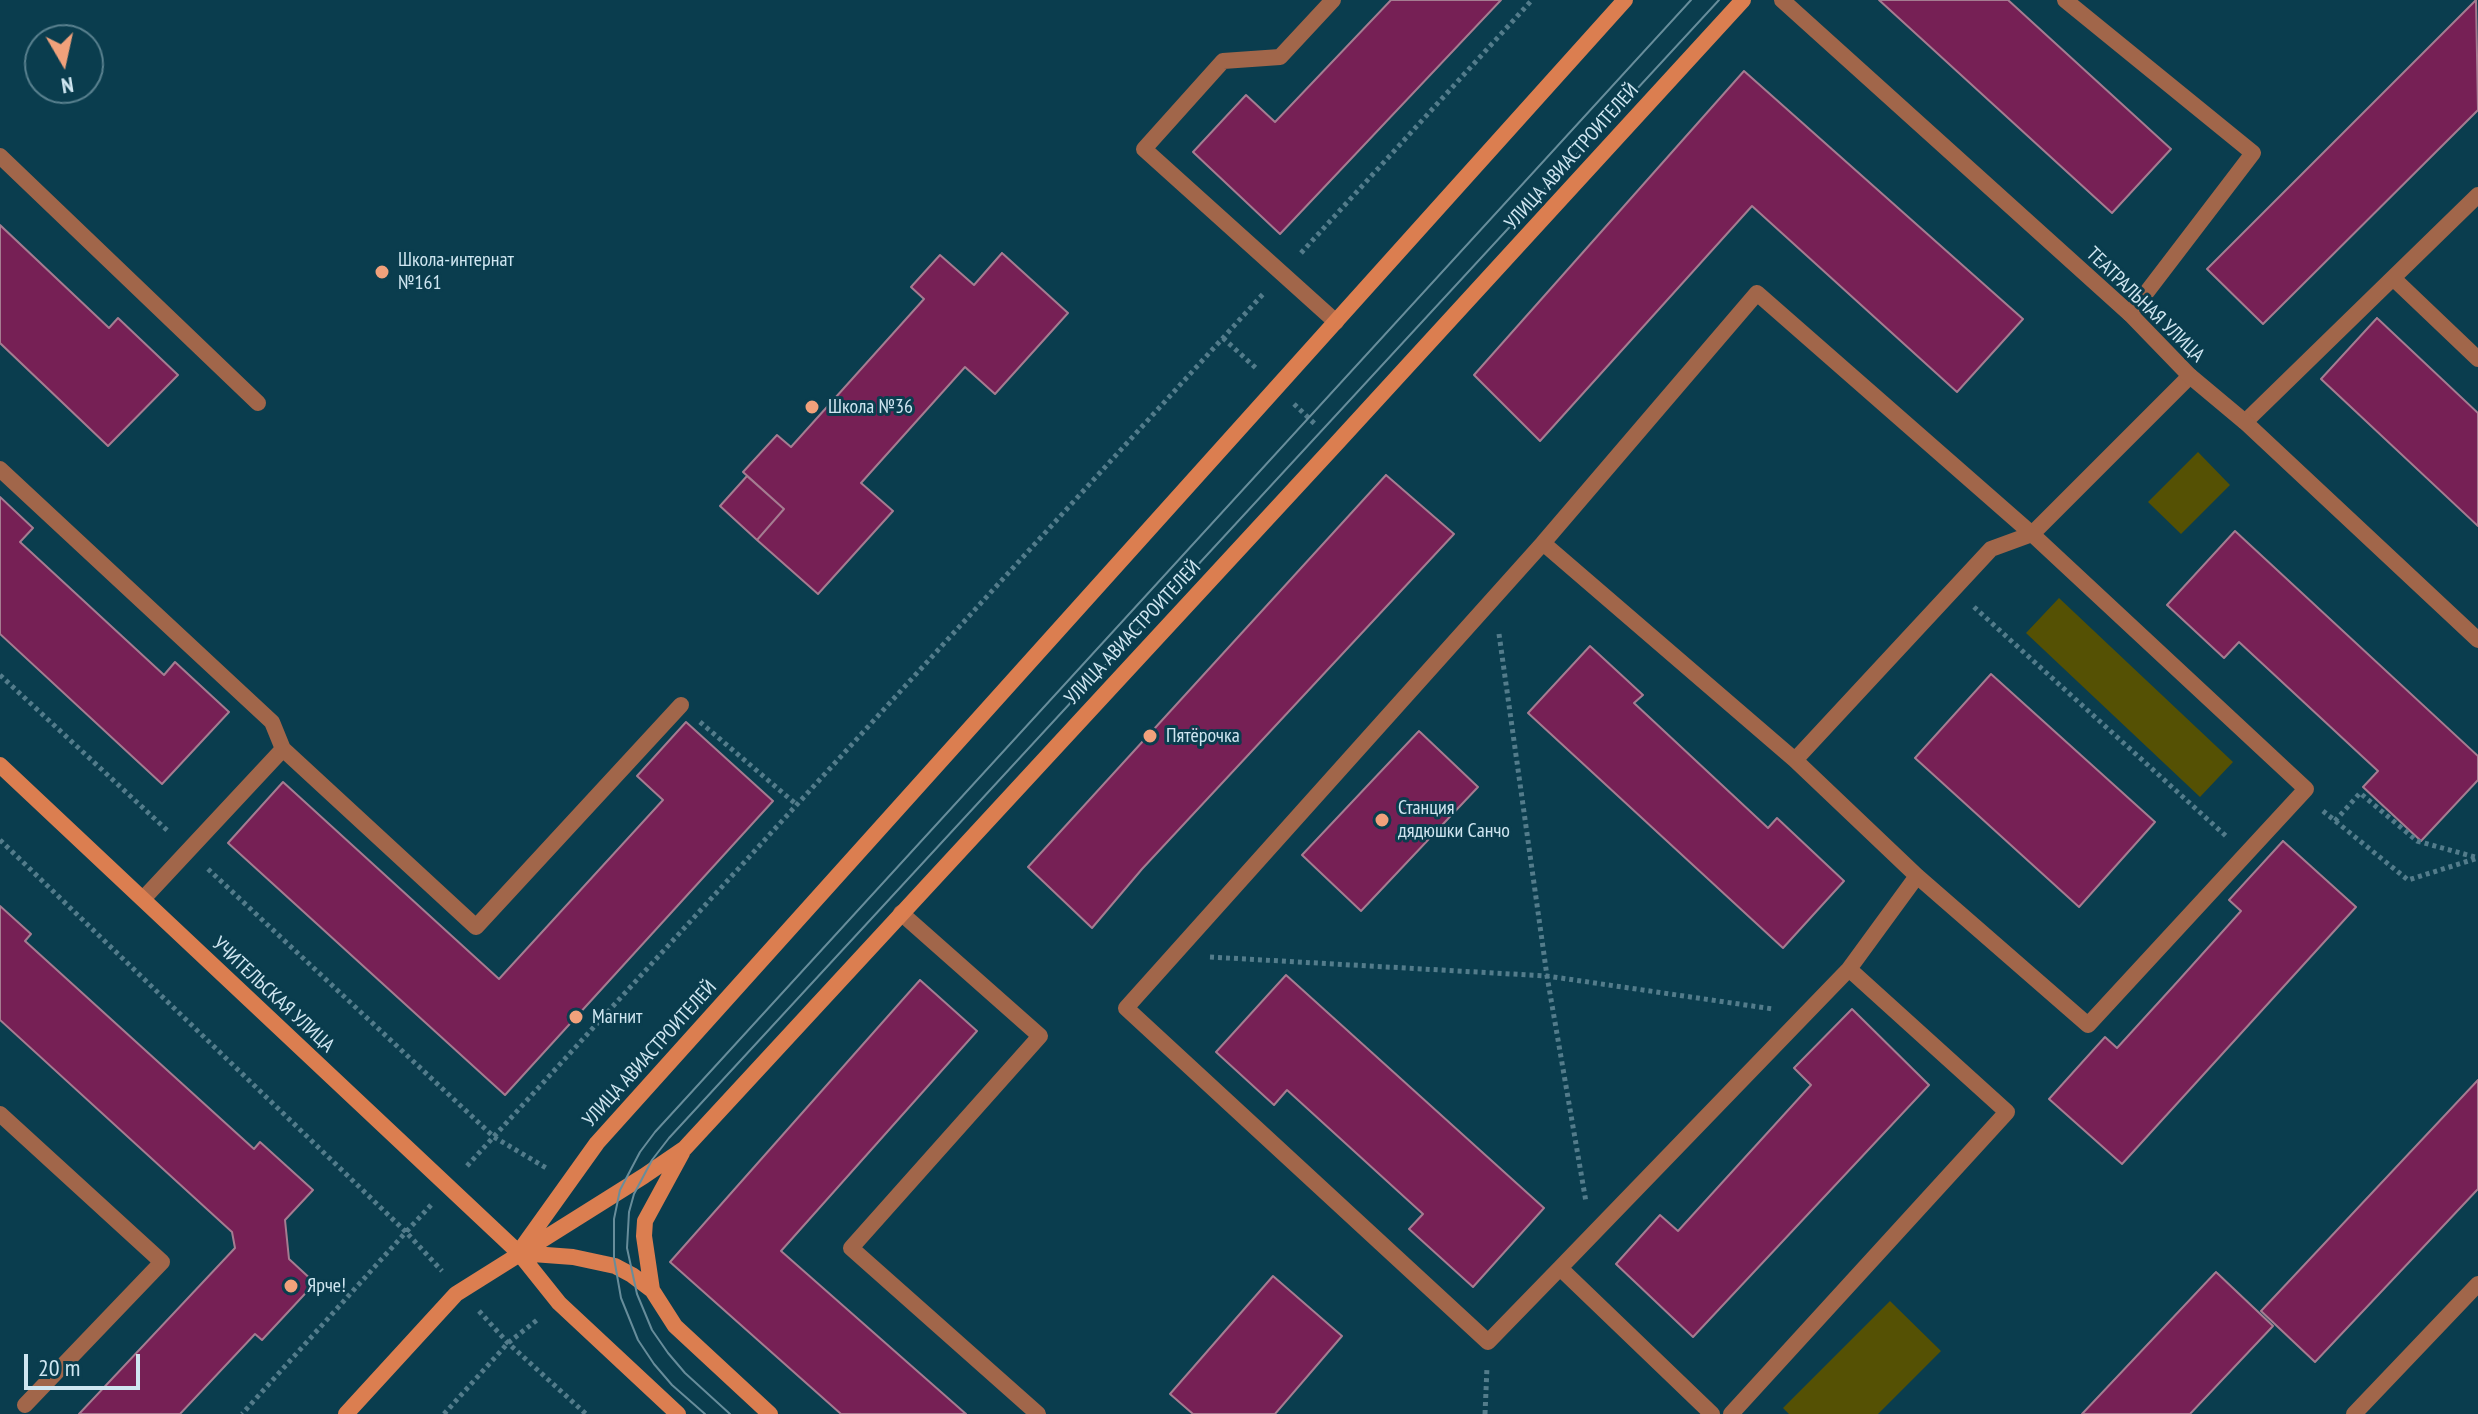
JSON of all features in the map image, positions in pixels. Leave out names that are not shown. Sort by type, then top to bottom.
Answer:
[{"type":"main road","name":"УЛИЦА АВИАСТРОИТЕЛЕЙ","points":[[519,1253],[597,1143],[1625,0]]},
{"type":"main road","name":"УЛИЦА АВИАСТРОИТЕЛЕЙ","points":[[346,1414],[456,1294],[685,1148],[1743,0]]},
{"type":"main road","name":"УЧИТЕЛЬСКАЯ УЛИЦА","points":[[0,765],[519,1253],[559,1303],[678,1414]]},
{"type":"main road","points":[[685,1148],[645,1221],[644,1236],[652,1290],[675,1326],[770,1414]]},
{"type":"main road","points":[[519,1253],[573,1257],[615,1266],[652,1290]]},
{"type":"street","points":[[1333,0],[1280,57],[1223,61],[1144,149],[1336,322]]},
{"type":"street","name":"ТЕАТРАЛЬНАЯ УЛИЦА","points":[[1782,0],[2130,314],[2190,376],[2245,422],[2478,640]]},
{"type":"street","points":[[2065,0],[2253,153],[2130,314]]},
{"type":"street","points":[[0,156],[258,403]]},
{"type":"street","points":[[2245,422],[2478,195]]},
{"type":"street","points":[[2393,278],[2478,359]]},
{"type":"street","points":[[1543,543],[1795,760],[1917,876],[2088,1025],[2306,789],[2032,534],[1757,293],[1543,543],[1126,1008],[1488,1342],[1849,969],[1917,876]]},
{"type":"street","points":[[1795,760],[1991,549],[2032,534],[2190,376]]},
{"type":"street","points":[[0,469],[272,722],[283,749],[476,927],[681,705]]},
{"type":"street","points":[[143,899],[283,749]]},
{"type":"street","points":[[901,913],[1040,1036],[851,1248],[1038,1414]]},
{"type":"street","points":[[1731,1414],[2007,1112],[1849,969]]},
{"type":"street","points":[[0,1114],[162,1262],[25,1405]]},
{"type":"street","points":[[1560,1268],[1712,1414]]},
{"type":"street","points":[[2354,1414],[2478,1284]]},
{"type":"path","points":[[448,1187],[1532,0]]},
{"type":"path","points":[[1954,589],[2246,853]]},
{"type":"path","points":[[1494,598],[1547,976],[1592,1236]]},
{"type":"path","points":[[0,675],[494,1137]]},
{"type":"path","points":[[681,705],[797,805]]},
{"type":"path","points":[[2301,793],[2408,880],[2477,858]]},
{"type":"path","points":[[2335,821],[2360,793],[2417,841],[2477,858]]},
{"type":"path","points":[[0,840],[406,1232],[242,1414]]},
{"type":"path","points":[[1174,955],[1547,976],[1805,1014]]},
{"type":"path","points":[[1485,1414],[1488,1342]]},
{"type":"path","points":[[444,1414],[508,1343],[586,1414]]},
{"type":"shaded area","points":[[2198,452],[2230,485],[2181,534],[2148,502]]},
{"type":"shaded area","points":[[2059,598],[2233,762],[2200,797],[2026,633]]},
{"type":"shaded area","points":[[1890,1301],[1941,1351],[1878,1414],[1789,1414],[1783,1408]]},
{"type":"building","points":[[1391,0],[1501,0],[1280,234],[1193,152],[1246,95],[1275,122]]},
{"type":"building","points":[[1879,0],[2008,0],[2171,149],[2112,213]]},
{"type":"building","points":[[2476,0],[2478,110],[2263,324],[2207,269]]},
{"type":"building","points":[[1744,71],[2023,319],[1957,392],[1752,206],[1540,441],[1474,375]]},
{"type":"building","points":[[0,225],[109,328],[118,318],[178,375],[108,446],[0,343]]},
{"type":"building","name":"Школа №36","points":[[1002,253],[1068,313],[995,394],[965,367],[861,483],[893,511],[818,594],[757,540],[784,509],[743,472],[777,435],[791,447],[924,299],[911,287],[940,255],[974,285]]},
{"type":"building","points":[[2377,318],[2478,413],[2478,526],[2321,379]]},
{"type":"building","points":[[1386,475],[1454,534],[1142,869],[1092,928],[1028,867]]},
{"type":"building","points":[[747,476],[784,509],[757,540],[720,506]]},
{"type":"building","points":[[0,497],[33,528],[20,542],[164,675],[175,662],[229,712],[162,784],[0,634]]},
{"type":"building","points":[[2235,531],[2478,756],[2478,780],[2421,841],[2363,787],[2378,771],[2239,642],[2224,658],[2167,605]]},
{"type":"building","points":[[1590,646],[1643,695],[1634,703],[1768,828],[1777,818],[1844,881],[1783,948],[1528,713]]},
{"type":"building","points":[[1991,674],[2155,822],[2079,907],[1915,758]]},
{"type":"building","points":[[686,722],[773,801],[505,1095],[228,843],[283,782],[499,979],[663,800],[637,776]]},
{"type":"building","points":[[1419,731],[1478,787],[1361,911],[1302,855]]},
{"type":"building","points":[[2283,841],[2356,907],[2122,1164],[2049,1099],[2105,1037],[2117,1048],[2179,980],[2241,911],[2229,900]]},
{"type":"building","points":[[0,906],[31,934],[25,941],[254,1149],[260,1142],[313,1190],[285,1220],[289,1259],[315,1283],[262,1340],[255,1334],[180,1414],[79,1414],[235,1248],[232,1232],[0,1020]]},
{"type":"building","points":[[1286,975],[1544,1208],[1473,1287],[1409,1229],[1423,1214],[1287,1090],[1274,1105],[1216,1052]]},
{"type":"building","points":[[920,980],[977,1031],[781,1251],[966,1414],[841,1414],[670,1262]]},
{"type":"building","points":[[1852,1009],[1929,1085],[1693,1337],[1616,1264],[1660,1215],[1678,1231],[1811,1085],[1794,1068]]},
{"type":"building","points":[[2478,1080],[2478,1189],[2315,1362],[2261,1311]]},
{"type":"building","points":[[2216,1272],[2273,1326],[2190,1414],[2082,1414]]},
{"type":"building","points":[[1273,1276],[1342,1336],[1275,1414],[1193,1414],[1170,1394]]},
{"type":"tram line","points":[[705,1414],[654,1364],[638,1340],[621,1298],[614,1258],[614,1219],[620,1190],[640,1152],[1691,0]]},
{"type":"tram line","points":[[730,1414],[668,1353],[652,1330],[637,1294],[627,1248],[629,1212],[634,1194],[652,1160],[1719,0]]},
{"type":"place","name":"Школа-интернат №161","points":[[382,272]]},
{"type":"place","name":"Школа №36","points":[[812,407]]},
{"type":"place","name":"Пятёрочка","points":[[1150,736]]},
{"type":"place","name":"Станция дядюшки Санчо","points":[[1382,820]]},
{"type":"place","name":"Магнит","points":[[576,1017]]},
{"type":"place","name":"Ярче!","points":[[291,1286]]}]
